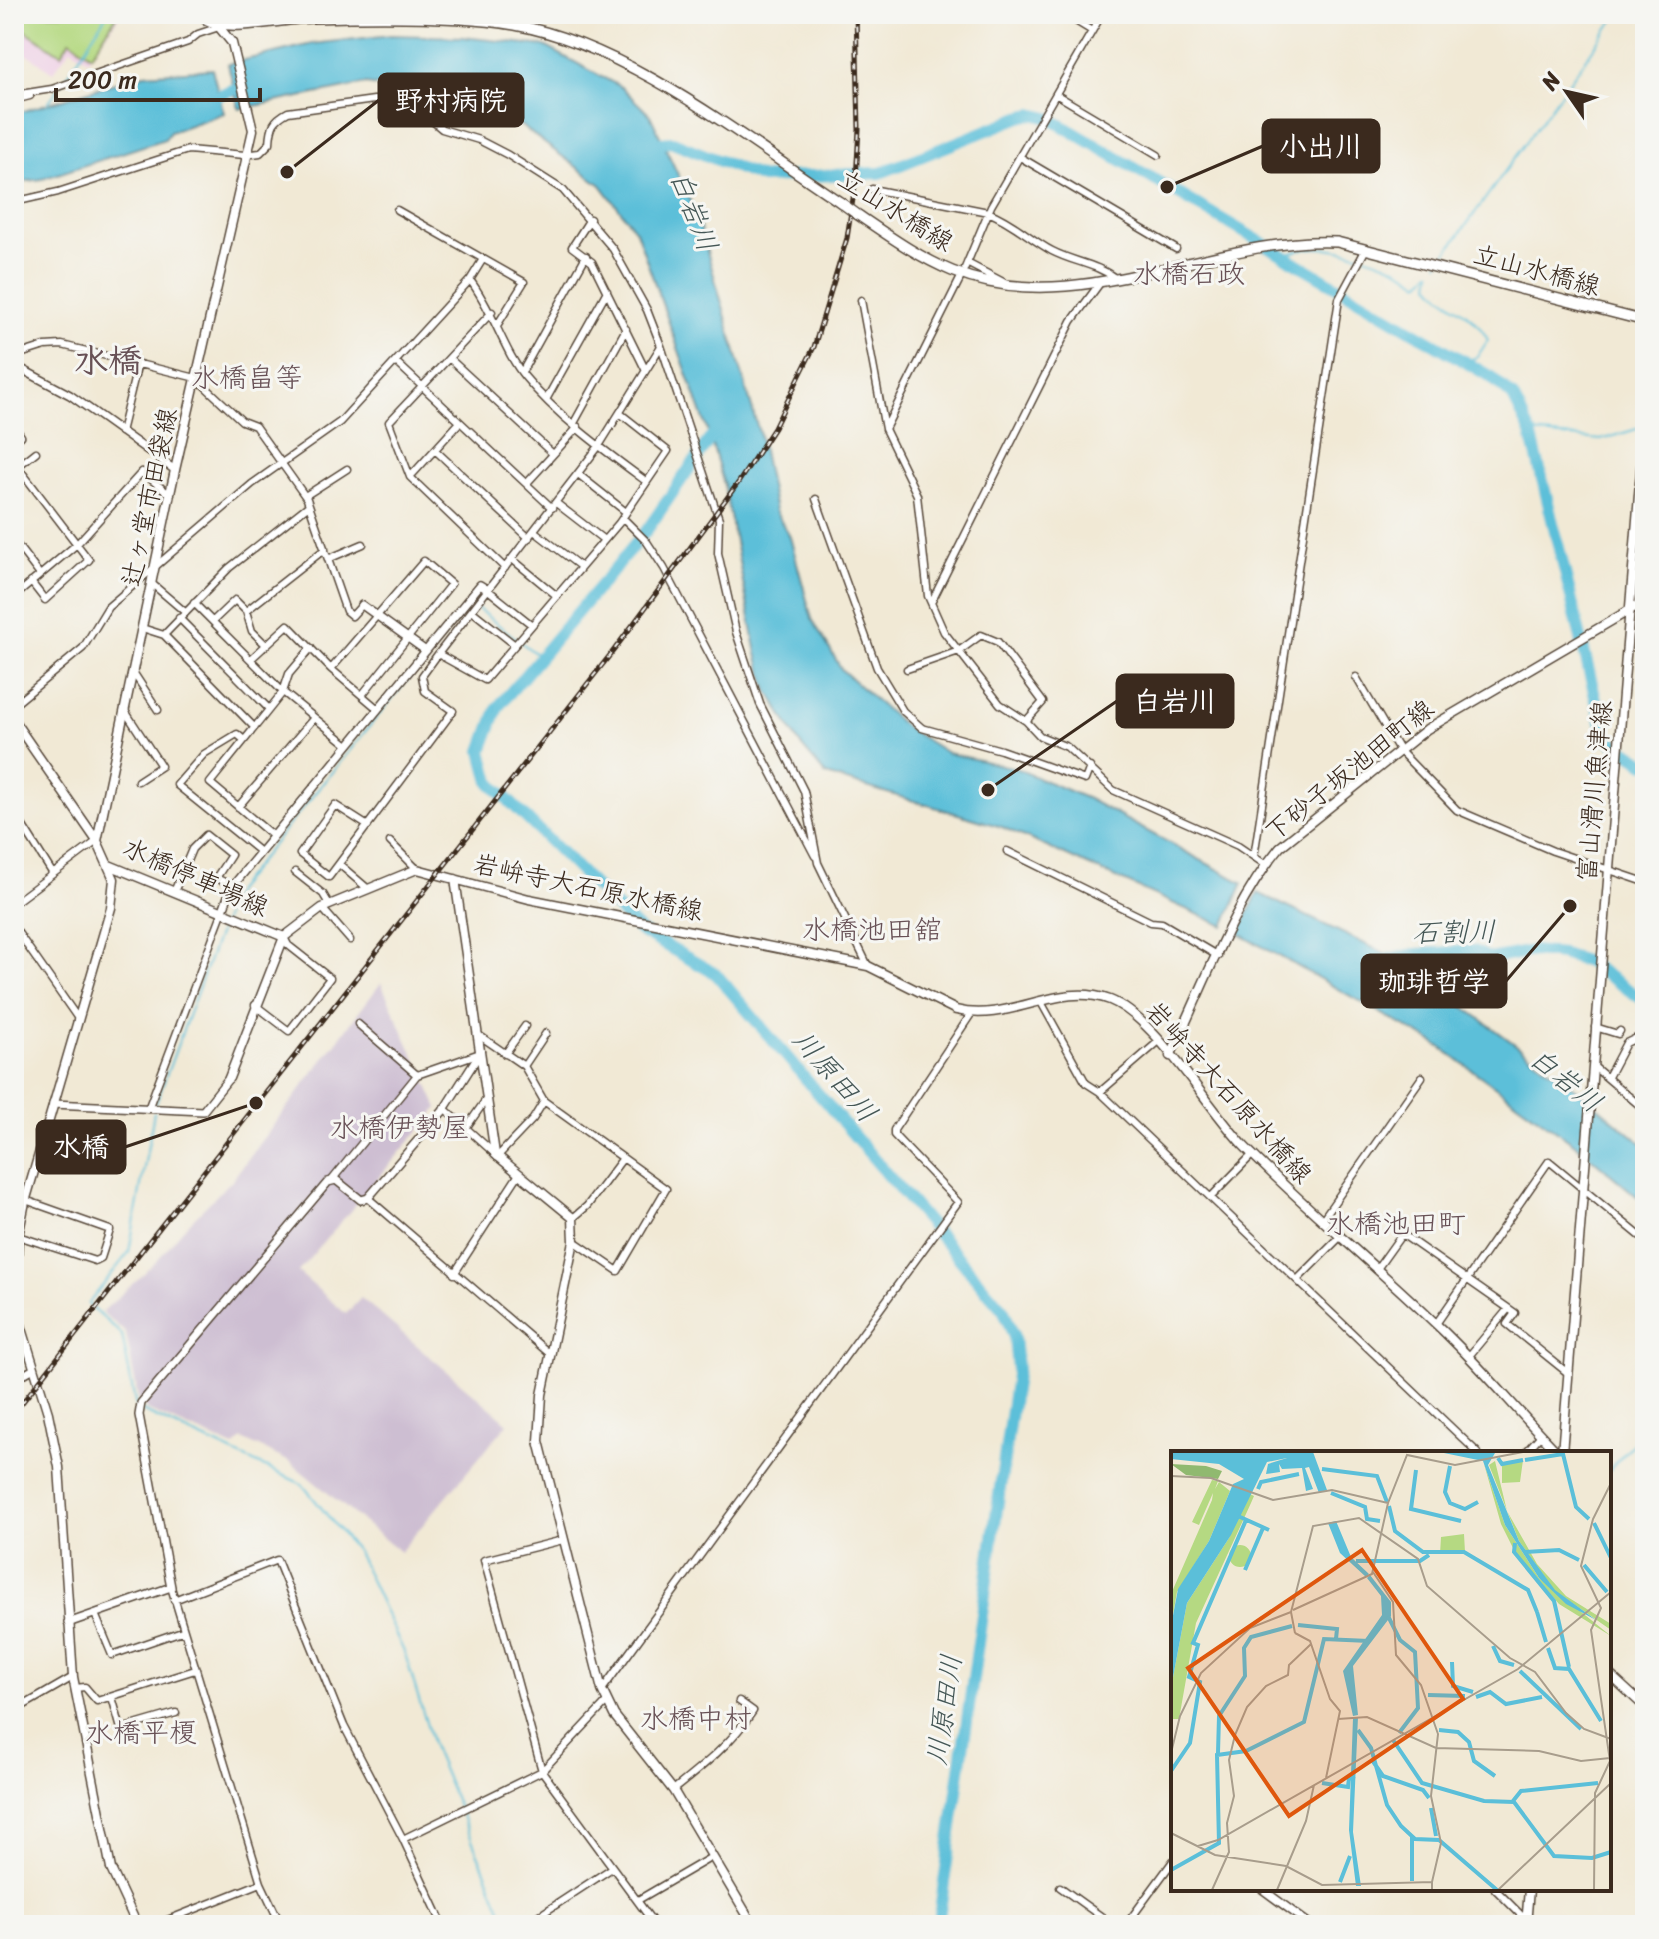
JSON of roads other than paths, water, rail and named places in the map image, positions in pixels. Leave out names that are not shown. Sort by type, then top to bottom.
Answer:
[{"type":"main road","points":[[205,14],[207,20],[219,27]]},
{"type":"main road","name":"立山水橋線","points":[[219,27],[270,20],[370,16],[461,18],[526,27],[582,44],[662,84],[914,253],[954,272],[1010,285],[1052,289],[1100,282],[1239,250],[1284,243],[1337,242],[1645,321]]},
{"type":"main road","name":"辻ヶ堂市田袋線","points":[[97,841],[169,494],[251,139],[252,123],[232,43],[219,27]]},
{"type":"main road","name":"富山滑川魚津線","points":[[1560,1451],[1569,1374],[1645,421]]},
{"type":"main road","name":"下砂子坂池田町線","points":[[1170,1056],[1265,866],[1280,847],[1399,750],[1475,699],[1645,601]]},
{"type":"main road","name":"水橋停車場線","points":[[14,721],[97,841],[109,865],[284,937],[229,1078]]},
{"type":"main road","points":[[109,865],[114,879],[111,908],[25,1202],[18,1236],[16,1293],[59,1467],[75,1688],[111,1869],[137,1925]]},
{"type":"main road","points":[[284,937],[325,906],[417,869]]},
{"type":"main road","name":"岩峅寺大石原水橋線","points":[[417,869],[529,899],[868,966],[956,1010],[971,1014],[994,1015],[1065,995],[1102,997],[1132,1014],[1253,1154],[1469,1356],[1558,1451]]},
{"type":"main road","points":[[455,879],[496,1155],[573,1218],[574,1241],[540,1408],[539,1441],[602,1690],[607,1702],[673,1790],[710,1858],[753,1925]]},
{"type":"main road","points":[[1611,1676],[1645,1707]]},
{"type":"main road","points":[[1528,1924],[1529,1891]]},
{"type":"street","points":[[526,27],[527,14]]},
{"type":"street","points":[[1064,14],[1092,31]]},
{"type":"street","points":[[1010,285],[966,266],[988,212],[1036,123],[1057,95],[1102,14]]},
{"type":"street","points":[[14,98],[52,89],[188,42],[198,34],[219,27]]},
{"type":"street","points":[[1057,95],[1158,155]]},
{"type":"street","points":[[14,202],[58,192],[188,150],[245,155],[266,150],[270,143],[271,126],[288,112],[374,100],[410,102],[442,129],[479,140],[531,167],[563,190],[613,249],[661,346],[719,519],[718,553],[736,632],[760,704],[804,791],[818,863]]},
{"type":"street","points":[[1020,157],[1176,249]]},
{"type":"street","points":[[872,189],[988,212],[1005,219],[1048,249],[1072,261],[1104,270],[1115,278]]},
{"type":"street","points":[[397,210],[524,282],[498,324]]},
{"type":"street","points":[[590,219],[572,247],[586,256],[607,291],[645,369]]},
{"type":"street","points":[[1254,857],[1339,299],[1366,249]]},
{"type":"street","points":[[522,372],[586,256]]},
{"type":"street","points":[[14,705],[83,648],[108,607],[252,484],[340,422],[470,280],[483,259]]},
{"type":"street","points":[[885,429],[960,279]]},
{"type":"street","points":[[470,280],[492,312],[522,372],[599,446],[647,482]]},
{"type":"street","points":[[932,601],[1072,321],[1100,282]]},
{"type":"street","points":[[547,398],[607,291]]},
{"type":"street","points":[[861,300],[885,429],[917,495],[932,601],[944,632],[1000,704],[1026,721],[1040,736],[1067,747],[1113,790],[1227,840],[1265,866]]},
{"type":"street","points":[[492,312],[389,422],[410,477],[505,568]]},
{"type":"street","points":[[527,483],[576,425],[626,329]]},
{"type":"street","points":[[14,356],[45,346],[62,345],[196,378],[242,421],[255,426],[305,496],[346,611],[352,616],[362,605],[426,651]]},
{"type":"street","points":[[368,826],[335,805],[300,854],[329,877],[368,826],[453,711],[425,691],[422,676],[599,446],[661,346]]},
{"type":"street","points":[[449,358],[553,454]]},
{"type":"street","points":[[396,362],[527,483],[604,540]]},
{"type":"street","points":[[121,432],[138,363]]},
{"type":"street","points":[[14,365],[70,395],[175,470]]},
{"type":"street","points":[[438,654],[485,680],[625,515],[668,451],[621,414]]},
{"type":"street","points":[[410,477],[460,422]]},
{"type":"street","points":[[14,426],[21,436],[14,442]]},
{"type":"street","points":[[435,450],[529,538]]},
{"type":"street","points":[[31,582],[45,600],[89,560],[16,464],[36,452]]},
{"type":"street","points":[[305,496],[347,469]]},
{"type":"street","points":[[14,597],[77,544],[142,472],[169,494]]},
{"type":"street","points":[[578,474],[625,515],[664,568],[818,863],[868,966]]},
{"type":"street","points":[[816,499],[877,668],[903,711],[922,728],[1001,750],[1085,780],[1090,767]]},
{"type":"street","points":[[164,635],[253,547],[309,505]]},
{"type":"street","points":[[534,531],[581,567]]},
{"type":"street","points":[[14,541],[40,575]]},
{"type":"street","points":[[328,559],[363,544]]},
{"type":"street","points":[[246,611],[325,549]]},
{"type":"street","points":[[512,559],[557,596]]},
{"type":"street","points":[[331,669],[424,561],[451,584],[362,695]]},
{"type":"street","points":[[151,583],[185,612]]},
{"type":"street","points":[[148,1109],[233,886],[480,585],[532,625]]},
{"type":"street","points":[[213,621],[235,600],[246,611],[252,631],[266,645]]},
{"type":"street","points":[[194,603],[283,692],[348,745]]},
{"type":"street","points":[[472,611],[515,645]]},
{"type":"street","points":[[179,618],[269,709]]},
{"type":"street","points":[[251,659],[288,625],[331,669],[378,709]]},
{"type":"street","points":[[142,628],[164,635],[254,727]]},
{"type":"street","points":[[907,669],[959,651],[981,635],[998,642],[1043,702],[1026,721]]},
{"type":"street","points":[[273,836],[210,783],[283,692],[289,674],[311,648]]},
{"type":"street","points":[[133,672],[158,710]]},
{"type":"street","points":[[1356,677],[1399,750],[1457,810],[1645,882]]},
{"type":"street","points":[[125,711],[161,766],[138,781]]},
{"type":"street","points":[[238,807],[313,719]]},
{"type":"street","points":[[244,740],[237,734],[204,754],[177,785],[260,852]]},
{"type":"street","points":[[14,812],[53,874]]},
{"type":"street","points":[[174,892],[192,849],[206,835],[231,855],[216,878],[233,886]]},
{"type":"street","points":[[14,903],[97,841]]},
{"type":"street","points":[[390,842],[417,869]]},
{"type":"street","points":[[1007,851],[1151,922],[1162,923],[1219,954]]},
{"type":"street","points":[[339,864],[367,888]]},
{"type":"street","points":[[295,872],[323,894],[325,906],[350,940]]},
{"type":"street","points":[[14,927],[79,1020]]},
{"type":"street","points":[[255,1005],[289,1031],[330,978],[288,945],[284,937]]},
{"type":"street","points":[[1041,1002],[1086,1083],[1100,1092],[1476,1451]]},
{"type":"street","points":[[602,1690],[958,1202],[894,1135],[894,1130],[971,1014]]},
{"type":"street","points":[[358,1024],[417,1075]]},
{"type":"street","points":[[505,1054],[525,1026]]},
{"type":"street","points":[[1595,1027],[1618,1034],[1620,1031]]},
{"type":"street","points":[[524,1066],[546,1033]]},
{"type":"street","points":[[477,1034],[524,1066],[544,1101],[666,1189],[618,1271],[574,1241]]},
{"type":"street","points":[[1608,1077],[1626,1043],[1645,1034]]},
{"type":"street","points":[[1100,1092],[1158,1042]]},
{"type":"street","points":[[281,1925],[261,1883],[182,1631],[139,1415],[141,1403],[332,1180],[417,1075],[480,1053]]},
{"type":"street","points":[[332,1180],[361,1200],[368,1198],[444,1108],[480,1053]]},
{"type":"street","points":[[1593,1069],[1608,1077],[1645,1110]]},
{"type":"street","points":[[1322,1220],[1422,1077]]},
{"type":"street","points":[[53,1104],[203,1111],[229,1078]]},
{"type":"street","points":[[466,1128],[487,1098]]},
{"type":"street","points":[[444,1108],[496,1155],[533,1119],[544,1101]]},
{"type":"street","points":[[1211,1197],[1253,1154]]},
{"type":"street","points":[[573,1218],[587,1206],[623,1158]]},
{"type":"street","points":[[1436,1324],[1549,1161],[1583,1184],[1645,1240]]},
{"type":"street","points":[[454,1274],[519,1174]]},
{"type":"street","points":[[14,1196],[110,1230],[101,1258],[95,1261],[18,1236]]},
{"type":"street","points":[[368,1198],[550,1354]]},
{"type":"street","points":[[1377,1269],[1402,1234],[1515,1313],[1507,1324],[1569,1374]]},
{"type":"street","points":[[1297,1280],[1341,1236]]},
{"type":"street","points":[[1469,1356],[1508,1309]]},
{"type":"street","points":[[14,1380],[33,1369]]},
{"type":"street","points":[[1527,1451],[1541,1435]]},
{"type":"street","points":[[563,1540],[484,1560],[542,1771],[655,1925]]},
{"type":"street","points":[[174,1600],[277,1560],[344,1726],[403,1839],[443,1925]]},
{"type":"street","points":[[68,1623],[171,1587]]},
{"type":"street","points":[[95,1614],[112,1655],[182,1631]]},
{"type":"street","points":[[75,1688],[85,1687],[97,1701],[195,1670]]},
{"type":"street","points":[[14,1711],[73,1677]]},
{"type":"street","points":[[112,1697],[121,1729],[176,1713]]},
{"type":"street","points":[[673,1790],[725,1748],[742,1728],[753,1711],[739,1701]]},
{"type":"street","points":[[403,1839],[542,1771],[607,1702]]},
{"type":"street","points":[[638,1900],[710,1858]]},
{"type":"street","points":[[1126,1925],[1171,1864]]},
{"type":"street","points":[[525,1925],[612,1868]]},
{"type":"street","points":[[155,1925],[261,1883]]},
{"type":"street","points":[[1060,1887],[1113,1925]]},
{"type":"street","points":[[1265,1891],[1311,1925]]},
{"type":"street","points":[[1497,1891],[1528,1924]]},
{"type":"water","points":[[391,35],[462,37],[545,46],[621,87],[650,115],[696,213],[760,436],[775,511],[790,537],[812,619],[842,670],[904,726],[947,753],[1015,768],[1088,799],[1243,883],[1224,926],[1002,827],[826,775],[799,743],[768,691],[757,654],[724,485],[709,434],[636,231],[601,185],[520,125],[446,97],[366,84],[239,109],[228,64],[312,44]]},
{"type":"water","points":[[212,69],[224,113],[170,132],[165,139],[42,179],[14,183],[14,114],[144,74]]},
{"type":"water","points":[[1258,893],[1403,962],[1580,1092],[1645,1146],[1645,1203],[1575,1144],[1436,1044],[1238,933]]},
{"type":"waterway","points":[[62,84],[107,14]]},
{"type":"waterway","points":[[1439,263],[1618,14]]},
{"type":"waterway","name":"白岩川","points":[[204,101],[250,83]]},
{"type":"waterway","points":[[48,103],[58,89]]},
{"type":"waterway","points":[[650,144],[673,142],[762,178],[880,173],[1020,117],[1032,114],[1049,118],[1491,377],[1513,397],[1531,433],[1605,737],[1645,763]]},
{"type":"waterway","points":[[1287,256],[1299,250],[1316,248],[1355,253],[1394,267],[1420,283],[1431,271]]},
{"type":"waterway","points":[[1432,271],[1430,284],[1467,314],[1488,340],[1477,357],[1466,361]]},
{"type":"waterway","name":"川原田川","points":[[718,427],[647,530],[498,707],[482,751],[490,782],[640,931],[716,974],[1004,1311],[1014,1337],[1017,1368],[938,1925]]},
{"type":"waterway","points":[[1531,433],[1601,440],[1640,428]]},
{"type":"waterway","points":[[227,911],[235,891],[470,603],[540,657]]},
{"type":"waterway","points":[[155,1106],[225,916]]},
{"type":"waterway","name":"石割川","points":[[1378,961],[1416,954],[1473,951],[1490,959],[1533,951],[1562,954],[1587,962],[1645,1001]]},
{"type":"waterway","points":[[136,1408],[122,1335],[88,1304],[129,1252],[154,1112]]},
{"type":"waterway","points":[[142,1411],[302,1484],[357,1552],[405,1654],[435,1752],[508,1925]]},
{"type":"waterway","points":[[1611,1468],[1645,1431]]},
{"type":"waterway","points":[[1611,1666],[1645,1699]]},
{"type":"waterway","points":[[14,1917],[21,1925]]},
{"type":"waterway","points":[[171,1925],[176,1925]]},
{"type":"railway","points":[[14,1413],[614,650],[738,483],[774,428],[814,347],[847,238],[856,179],[859,129],[856,14]]},
{"type":"place","name":"野村病院","points":[[287,172]]},
{"type":"place","name":"小出川","points":[[1167,187]]},
{"type":"place","name":"白岩川","points":[[988,790]]},
{"type":"place","name":"珈琲哲学","points":[[1570,906]]},
{"type":"place","name":"水橋","points":[[256,1103]]},
{"type":"district","name":"水橋石政","points":[[1189,273]]},
{"type":"district","name":"水橋","points":[[108,361]]},
{"type":"district","name":"水橋畠等","points":[[247,377]]},
{"type":"district","name":"水橋池田舘","points":[[872,929]]},
{"type":"district","name":"水橋伊勢屋","points":[[400,1127]]},
{"type":"district","name":"水橋池田町","points":[[1396,1223]]},
{"type":"district","name":"水橋中村","points":[[696,1718]]},
{"type":"district","name":"水橋平榎","points":[[141,1732]]}]
